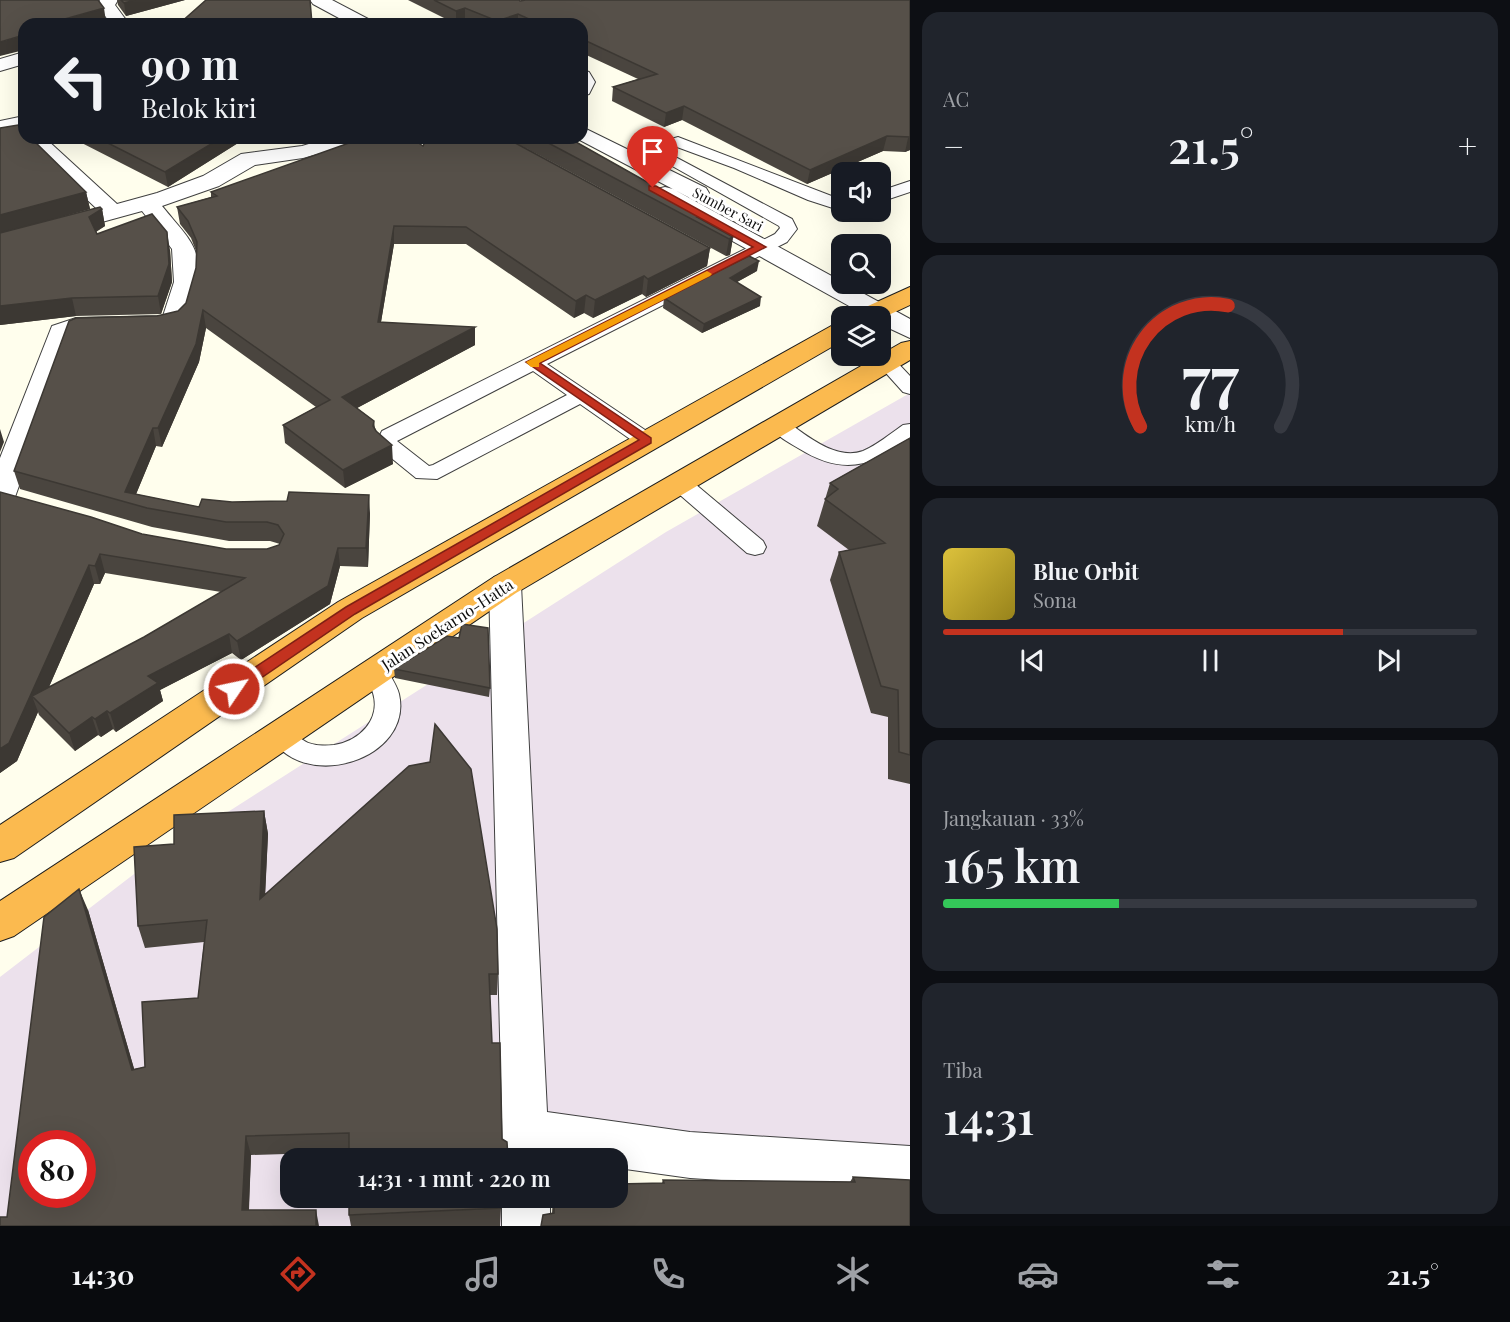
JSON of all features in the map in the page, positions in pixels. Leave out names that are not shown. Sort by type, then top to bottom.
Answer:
[{"type":"highway","points":[[0,846],[350,610],[831,336]]},
{"type":"highway","name":"Jalan Soekarno-Hatta","points":[[0,923],[505,585],[898,356]]},
{"type":"street","points":[[109,0],[106,5],[116,18]]},
{"type":"street","points":[[319,0],[341,18]]},
{"type":"street","points":[[0,65],[18,60]]},
{"type":"street","name":"Sumber Sari","points":[[588,136],[887,306]]},
{"type":"street","points":[[38,144],[114,213]]},
{"type":"street","points":[[0,243],[148,204],[211,181],[249,159],[263,144]]},
{"type":"street","points":[[249,159],[303,152],[332,144]]},
{"type":"street","name":"Sumber Sari","points":[[575,144],[771,242],[831,266]]},
{"type":"street","points":[[8,499],[61,332],[76,326],[161,324],[172,321],[176,316],[186,282],[184,248],[148,204]]},
{"type":"street","name":"Sumber Sari","points":[[876,294],[887,306]]},
{"type":"street","name":"Sumber Sari","points":[[891,310],[910,330]]},
{"type":"street","points":[[505,585],[526,1145],[910,1169]]},
{"type":"street","points":[[526,1208],[526,1226]]},
{"type":"lane","points":[[581,396],[437,472],[424,473],[386,443],[389,436],[771,242],[789,229],[786,223],[657,153],[656,148],[678,142],[831,203]]},
{"type":"lane","points":[[891,193],[910,186]]},
{"type":"lane","points":[[704,255],[724,265]]},
{"type":"lane","points":[[898,356],[910,387]]},
{"type":"lane","points":[[532,362],[647,441]]},
{"type":"lane","points":[[779,425],[827,456],[852,460],[870,456],[910,430]]},
{"type":"lane","points":[[680,483],[756,547]]},
{"type":"lane","points":[[282,734],[293,747],[322,757],[354,752],[385,727],[390,707],[386,685],[375,672]]},
{"type":"shaded area","points":[[910,393],[910,1173],[628,1169],[628,1148],[280,1148],[280,1208],[531,1208],[527,1226],[0,1226],[0,977],[151,861],[666,532]]},
{"type":"building","points":[[0,0],[98,0],[104,8],[68,18],[18,18],[18,37],[0,42]]},
{"type":"building","points":[[206,0],[310,0],[312,18],[186,18]]},
{"type":"building","points":[[434,0],[910,0],[910,137],[887,136],[810,170],[684,106],[666,113],[613,87],[657,74],[588,42],[588,18],[527,18],[518,14],[506,18],[490,18],[465,8],[456,11]]},
{"type":"building","points":[[18,125],[18,144],[37,144],[86,192],[0,215],[0,128]]},
{"type":"building","points":[[110,144],[211,144],[165,172]]},
{"type":"building","points":[[346,144],[420,144],[423,146],[424,144],[517,144],[710,248],[648,279],[644,276],[595,300],[586,295],[576,301],[466,227],[394,226],[378,322],[475,327],[342,397],[374,421],[373,426],[376,431],[392,445],[343,470],[283,425],[330,400],[203,310],[196,344],[158,428],[153,428],[125,492],[199,507],[202,499],[232,502],[287,501],[289,492],[369,495],[366,548],[338,548],[328,586],[237,641],[229,634],[148,676],[158,683],[110,713],[107,711],[95,719],[92,717],[69,733],[32,696],[144,637],[245,578],[100,554],[95,566],[89,565],[9,743],[0,749],[0,492],[91,517],[142,534],[226,549],[267,549],[279,545],[284,534],[278,525],[267,522],[226,522],[147,508],[14,471],[69,321],[76,318],[157,316],[178,311],[186,303],[196,268],[197,242],[188,221],[177,207],[217,196],[211,192]]},
{"type":"building","points":[[550,144],[580,144],[704,214],[697,217],[733,237],[729,239]]},
{"type":"building","points":[[100,207],[102,209],[89,217],[97,234],[152,214],[167,232],[169,264],[158,296],[72,298],[0,306],[0,233]]},
{"type":"building","points":[[749,256],[759,261],[730,278],[761,297],[704,324],[664,298]]},
{"type":"building","points":[[910,438],[910,755],[899,752],[898,690],[881,686],[839,552],[885,543],[825,499],[838,489],[830,483]]},
{"type":"building","points":[[462,624],[488,628],[490,688],[394,669],[447,636],[459,638]]},
{"type":"building","points":[[435,724],[471,769],[497,929],[498,974],[489,974],[492,1043],[500,1043],[502,1139],[507,1142],[507,1148],[349,1148],[349,1133],[246,1136],[242,1210],[316,1210],[316,1226],[0,1226],[0,1217],[7,1217],[44,917],[79,889],[132,1070],[145,1067],[142,1002],[198,998],[207,920],[138,926],[134,847],[174,844],[174,815],[264,811],[260,899],[409,766],[430,762]]},
{"type":"building","points":[[853,1177],[910,1180],[910,1226],[541,1226],[543,1215],[554,1213],[554,1208],[628,1208],[628,1184],[664,1183],[663,1180],[855,1182]]},
{"type":"building","points":[[349,1208],[501,1208],[349,1215]]},
{"type":"slow traffic","points":[[535,365],[532,362],[707,274]]},
{"type":"route","points":[[234,689],[350,610],[647,441],[532,362],[761,247],[653,188]]}]
